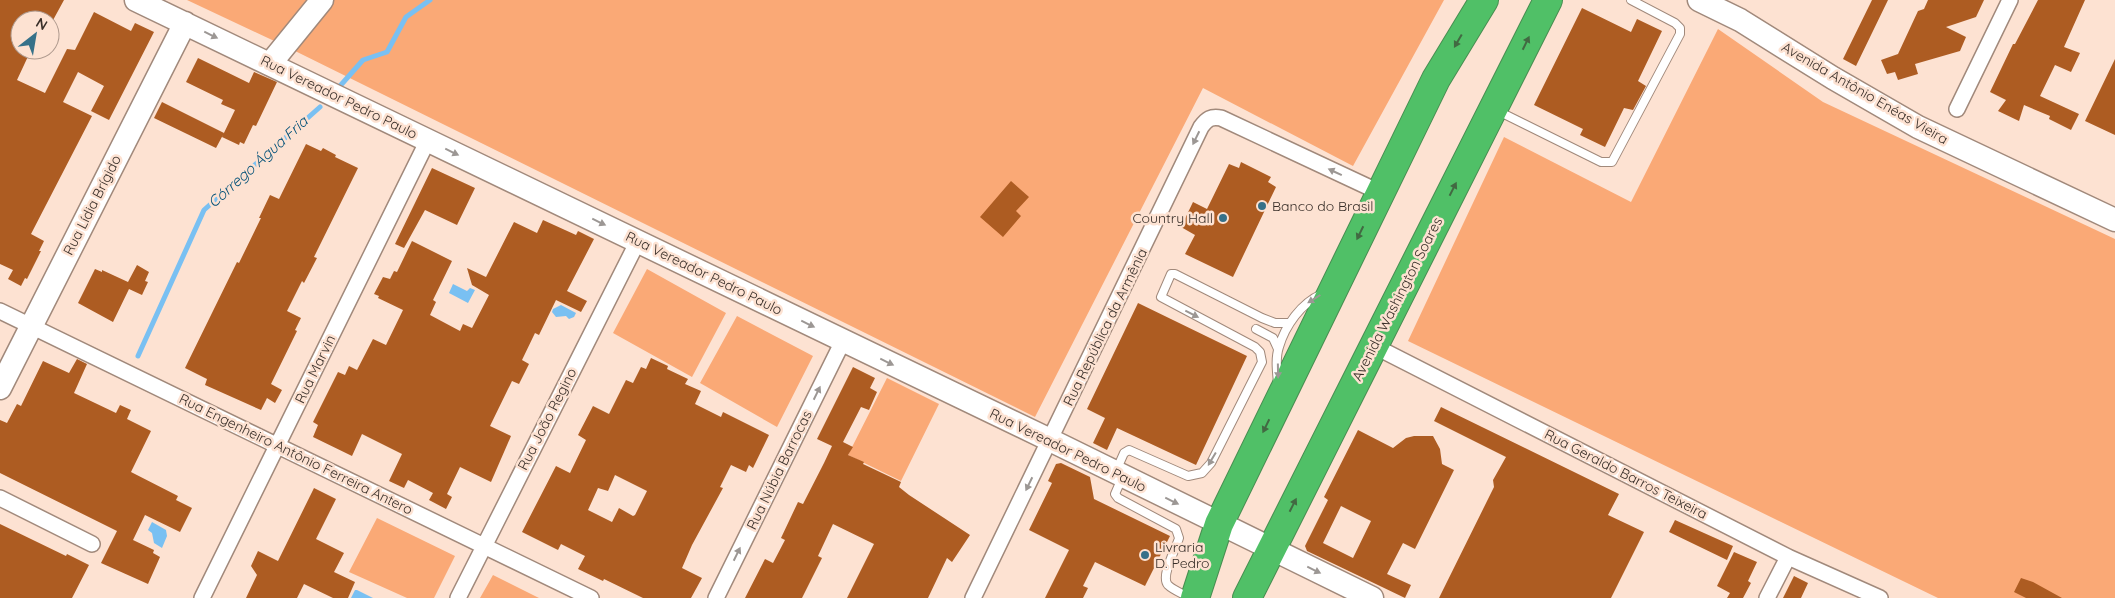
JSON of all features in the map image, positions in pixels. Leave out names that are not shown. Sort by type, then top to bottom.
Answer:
[{"type":"highway","points":[[1193,598],[1218,524],[1379,192],[1436,79],[1484,0]]},
{"type":"highway","name":"Avenida Washington Soares","points":[[1246,598],[1548,0]]},
{"type":"street","name":"Rua Vereador Pedro Paulo","points":[[136,0],[1050,440],[1372,598]]},
{"type":"street","points":[[270,64],[322,0]]},
{"type":"street","name":"Avenida Antônio Enéas Vieira","points":[[1699,0],[1740,20],[1833,78],[1918,126],[2115,220]]},
{"type":"street","points":[[1957,109],[2010,0]]},
{"type":"street","name":"Rua Lídia Brígido","points":[[0,388],[185,22]]},
{"type":"street","name":"Rua República da Armênia","points":[[973,598],[1192,145],[1206,120],[1216,117],[1221,118],[1379,192]]},
{"type":"street","name":"Rua Marvin","points":[[202,598],[428,140]]},
{"type":"street","name":"Rua João Regino","points":[[458,598],[483,545],[638,241]]},
{"type":"street","name":"Rua Engenheiro Antônio Ferreira Antero","points":[[0,311],[591,598]]},
{"type":"street","name":"Rua Núbia Barrocas","points":[[716,598],[843,341]]},
{"type":"street","name":"Rua Geraldo Barros Teixeira","points":[[1374,346],[1788,557],[1880,598]]},
{"type":"street","points":[[0,498],[92,544]]},
{"type":"street","points":[[1767,598],[1788,557]]},
{"type":"lane","points":[[1494,109],[1602,162],[1612,162],[1680,34],[1680,28],[1675,23],[1631,0]]},
{"type":"lane","points":[[1193,598],[1168,585],[1166,581],[1166,572],[1179,538],[1176,529],[1118,498],[1115,494],[1124,454],[1129,450],[1188,476],[1202,473],[1211,463],[1262,362],[1260,352],[1255,347],[1161,297],[1171,274],[1175,274],[1262,318],[1275,323],[1289,323]]},
{"type":"lane","points":[[1279,400],[1278,348],[1289,323],[1307,303],[1333,289]]},
{"type":"lane","points":[[1256,329],[1273,338],[1278,348]]},
{"type":"shaded area","points":[[187,0],[1444,0],[1353,166],[1203,88],[1035,417],[285,46]]},
{"type":"shaded area","points":[[1718,29],[1823,102],[2115,239],[2115,598],[1938,598],[1408,341],[1504,137],[1631,202]]},
{"type":"shaded area","points":[[647,269],[726,313],[692,377],[613,333]]},
{"type":"shaded area","points":[[737,316],[813,356],[777,427],[700,383]]},
{"type":"shaded area","points":[[887,378],[939,404],[901,481],[848,455]]},
{"type":"shaded area","points":[[377,518],[455,556],[434,598],[407,598],[349,572]]},
{"type":"shaded area","points":[[493,575],[539,598],[480,598]]},
{"type":"water","points":[[453,284],[467,291],[470,288],[475,290],[468,303],[449,293]]},
{"type":"water","points":[[561,305],[576,313],[574,317],[569,319],[566,316],[556,317],[552,312],[553,309]]},
{"type":"water","points":[[152,522],[166,530],[167,536],[162,548],[154,543],[152,533],[148,530]]},
{"type":"water","points":[[355,590],[357,590],[373,598],[351,598]]},
{"type":"building","points":[[0,0],[64,0],[59,10],[10,10],[10,60],[26,60],[17,80],[45,93],[67,49],[75,50],[94,12],[131,31],[135,23],[154,32],[109,120],[91,111],[104,86],[78,72],[63,102],[92,116],[31,234],[44,241],[39,251],[41,251],[27,279],[25,278],[21,286],[8,279],[13,270],[0,264]]},
{"type":"building","points":[[1872,0],[1888,0],[1856,66],[1843,59]]},
{"type":"building","points":[[1928,0],[1984,0],[1976,17],[1946,27],[1966,37],[1960,51],[1915,64],[1918,74],[1898,80],[1895,72],[1887,74],[1881,60],[1898,54],[1918,11],[1924,9]]},
{"type":"building","points":[[2038,0],[2085,0],[2064,47],[2080,53],[2071,72],[2055,65],[2040,96],[2079,114],[2071,130],[2049,119],[2050,116],[2024,105],[2019,121],[1998,111],[2006,100],[1990,92],[2013,44],[2015,44]]},
{"type":"building","points":[[1582,8],[1631,32],[1637,19],[1662,31],[1638,81],[1646,86],[1633,110],[1624,108],[1605,147],[1580,135],[1583,129],[1534,105]]},
{"type":"building","points":[[198,58],[249,83],[254,72],[277,82],[256,126],[253,125],[244,144],[240,142],[239,145],[222,137],[235,110],[221,104],[223,100],[186,82]]},
{"type":"building","points":[[2115,59],[2115,135],[2085,121]]},
{"type":"building","points":[[162,102],[224,133],[216,148],[154,118]]},
{"type":"building","points":[[306,144],[321,151],[323,148],[336,155],[335,157],[358,168],[314,257],[317,258],[304,283],[302,281],[287,311],[301,318],[295,330],[297,331],[271,384],[282,390],[275,403],[267,398],[261,410],[205,385],[207,379],[185,368],[237,262],[239,263],[270,195],[279,199]]},
{"type":"building","name":"Country Hall","points":[[1241,162],[1271,177],[1268,182],[1276,187],[1233,277],[1185,254],[1195,235],[1181,227],[1193,202],[1207,209],[1229,164],[1239,168]]},
{"type":"building","points":[[432,168],[475,188],[457,225],[425,210],[404,248],[395,244]]},
{"type":"building","points":[[1011,181],[1029,197],[1016,211],[1021,216],[1003,237],[980,217]]},
{"type":"building","points":[[543,220],[576,235],[578,231],[594,239],[567,291],[587,301],[581,312],[556,300],[539,335],[535,333],[522,360],[529,364],[519,384],[512,381],[490,426],[511,436],[491,482],[460,467],[447,494],[452,497],[446,509],[429,500],[433,493],[408,480],[404,488],[389,481],[402,454],[362,434],[352,456],[313,437],[318,425],[313,422],[338,372],[345,375],[349,366],[357,370],[373,339],[386,345],[403,310],[378,298],[379,296],[374,294],[383,277],[390,279],[394,271],[397,272],[412,241],[452,261],[433,300],[436,302],[430,315],[460,331],[463,324],[472,328],[489,295],[472,285],[467,268],[486,277],[514,222],[537,233]]},
{"type":"building","points":[[137,265],[149,272],[145,281],[148,282],[142,295],[129,289],[113,322],[78,303],[95,269],[102,272],[102,270],[128,282]]},
{"type":"building","points":[[1138,303],[1247,356],[1196,465],[1117,428],[1107,450],[1093,443],[1105,418],[1087,409]]},
{"type":"building","points":[[651,358],[668,366],[667,369],[688,379],[685,384],[701,391],[695,404],[721,417],[723,412],[769,435],[753,468],[749,465],[746,472],[731,465],[720,487],[723,488],[692,545],[682,568],[702,578],[691,598],[643,598],[578,569],[585,556],[561,544],[558,550],[522,532],[556,466],[570,473],[586,440],[578,435],[593,406],[609,414],[626,380],[633,383],[641,367],[646,369]],"holes":[[[615,475],[647,491],[633,516],[619,508],[612,522],[588,510],[598,488],[608,491]]]},
{"type":"building","points":[[77,359],[87,364],[74,393],[116,413],[120,405],[131,410],[127,419],[151,431],[131,472],[178,496],[176,500],[192,508],[180,532],[145,515],[133,540],[154,550],[153,553],[160,557],[148,584],[101,563],[117,531],[0,473],[0,420],[7,423],[17,404],[21,406],[43,361],[69,373]]},
{"type":"building","points":[[853,367],[875,378],[870,388],[877,392],[869,410],[861,407],[843,442],[853,447],[848,455],[901,482],[899,487],[909,495],[970,535],[952,562],[947,558],[928,598],[847,598],[874,544],[833,524],[818,556],[822,558],[802,598],[745,598],[765,559],[773,563],[785,540],[781,538],[798,502],[803,504],[832,446],[817,439]]},
{"type":"building","points":[[1441,407],[1619,494],[1608,515],[1644,532],[1611,598],[1439,598],[1494,487],[1493,480],[1506,457],[1434,421]]},
{"type":"building","points":[[1358,430],[1393,448],[1406,438],[1433,436],[1440,449],[1442,464],[1454,470],[1415,549],[1403,543],[1387,574],[1411,585],[1405,598],[1307,551],[1305,546],[1328,500],[1324,497]],"holes":[[[1341,506],[1371,521],[1353,558],[1323,543]]]},
{"type":"building","points":[[1061,463],[1090,477],[1094,499],[1170,536],[1145,586],[1095,562],[1083,586],[1088,588],[1083,598],[1045,598],[1069,550],[1029,530],[1052,483],[1048,481],[1056,464]]},
{"type":"building","points":[[314,488],[336,499],[316,539],[344,553],[334,572],[355,582],[348,598],[333,598],[304,584],[297,598],[246,598],[257,575],[251,566],[258,551],[278,561]]},
{"type":"building","points":[[1675,520],[1733,546],[1727,560],[1669,532]]},
{"type":"building","points":[[0,524],[89,565],[72,598],[0,598]]},
{"type":"building","points":[[1734,552],[1757,562],[1748,581],[1751,583],[1743,598],[1727,598],[1730,593],[1717,586]]},
{"type":"building","points":[[1794,576],[1808,583],[1801,598],[1783,598]]},
{"type":"building","points":[[2021,578],[2033,582],[2062,598],[2026,598],[2014,592]]},
{"type":"waterway","name":"Córrego Água Fria","points":[[340,86],[363,60],[387,52],[406,17],[430,0]]},
{"type":"waterway","name":"Córrego Água Fria","points":[[138,356],[204,210],[320,107]]},
{"type":"place","name":"Banco do Brasil","points":[[1262,206]]},
{"type":"place","name":"Country Hall","points":[[1223,218]]},
{"type":"place","name":"Livraria D. Pedro","points":[[1145,555]]}]
